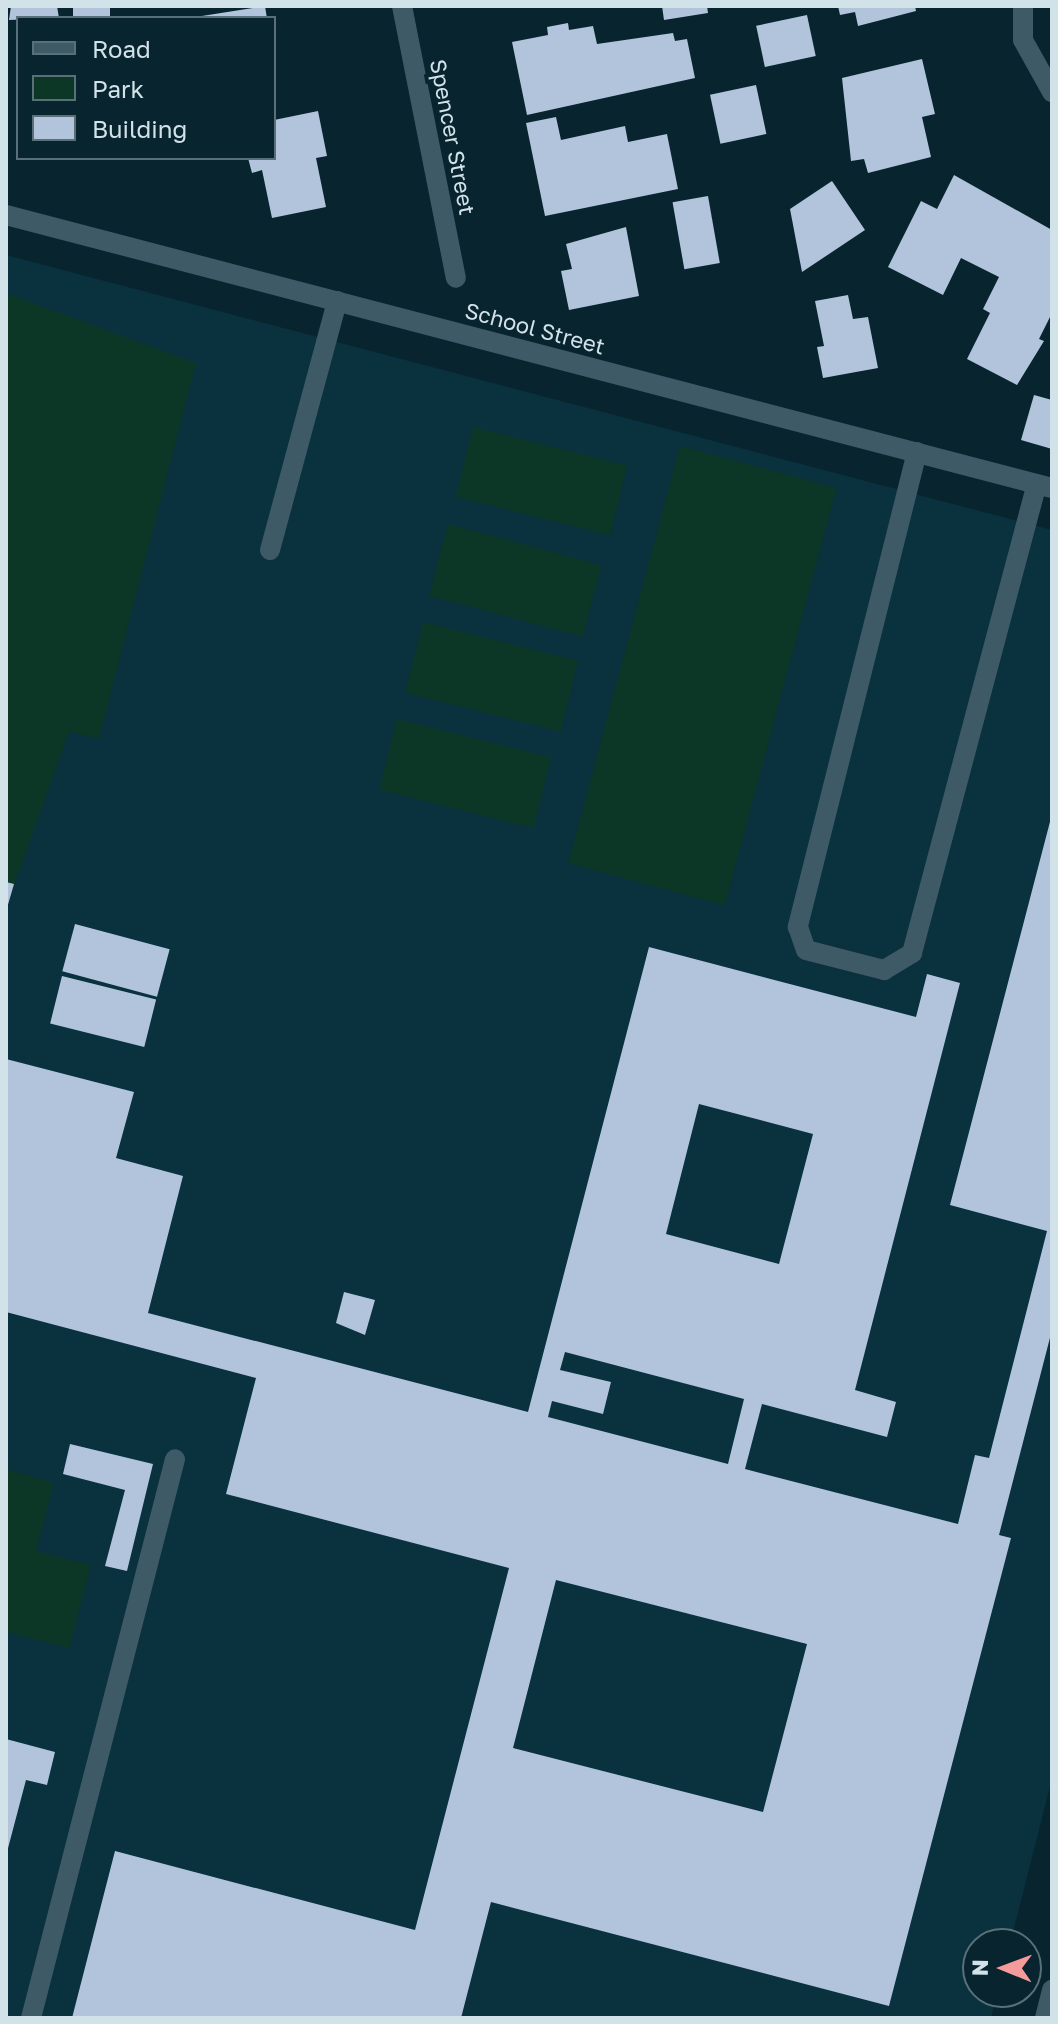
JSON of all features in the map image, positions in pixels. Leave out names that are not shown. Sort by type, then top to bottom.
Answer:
[{"type":"street","name":"Spencer Street","points":[[402,6],[456,278]]},
{"type":"street","points":[[1023,6],[1023,40],[1052,92]]},
{"type":"street","name":"School Street","points":[[6,215],[1045,486]]},
{"type":"street","points":[[270,550],[337,301]]},
{"type":"street","points":[[917,452],[798,927],[806,950],[884,970],[912,953],[1045,486]]},
{"type":"street","points":[[31,2018],[175,1459]]},
{"type":"street","points":[[1045,2018],[1052,1990]]},
{"type":"shaded area","points":[[6,255],[1052,530],[1052,1779],[1014,1928],[962,1928],[962,2008],[993,2008],[991,2018],[6,2018]]},
{"type":"green space","points":[[6,293],[196,363],[99,738],[69,732],[6,908]]},
{"type":"green space","points":[[473,427],[627,465],[610,535],[456,497]]},
{"type":"green space","points":[[680,446],[836,488],[725,905],[568,863]]},
{"type":"green space","points":[[448,524],[602,565],[582,637],[429,595]]},
{"type":"green space","points":[[423,622],[578,661],[561,732],[405,693]]},
{"type":"green space","points":[[397,719],[551,757],[534,828],[379,790]]},
{"type":"green space","points":[[6,1469],[54,1483],[36,1551],[91,1565],[69,1648],[6,1632]]},
{"type":"building","points":[[11,6],[57,6],[59,16],[16,16],[16,20],[9,20]]},
{"type":"building","points":[[73,6],[110,6],[110,16],[73,16]]},
{"type":"building","points":[[265,6],[267,16],[202,16]]},
{"type":"building","points":[[662,6],[707,6],[708,13],[664,20]]},
{"type":"building","points":[[838,6],[915,6],[916,11],[858,26],[855,12],[840,15]]},
{"type":"building","points":[[807,15],[816,56],[765,67],[756,26]]},
{"type":"building","points":[[568,23],[569,30],[593,26],[597,44],[673,33],[675,41],[687,39],[695,78],[527,115],[512,42],[548,35],[547,27]]},
{"type":"building","points":[[922,59],[935,114],[922,117],[931,157],[868,173],[864,159],[851,161],[842,78]]},
{"type":"building","points":[[756,85],[766,134],[720,144],[710,95]]},
{"type":"building","points":[[318,111],[327,156],[316,158],[326,207],[272,218],[262,170],[252,173],[249,160],[276,160],[276,120]]},
{"type":"building","points":[[556,117],[561,140],[625,126],[628,142],[667,134],[678,189],[545,216],[526,123]]},
{"type":"building","points":[[954,175],[1052,230],[1052,313],[1039,339],[1044,341],[1017,385],[967,359],[990,313],[983,309],[999,277],[961,258],[943,295],[888,267],[921,201],[937,209]]},
{"type":"building","points":[[832,181],[865,230],[802,272],[790,209]]},
{"type":"building","points":[[708,196],[720,263],[684,269],[673,202]]},
{"type":"building","points":[[626,227],[639,296],[569,310],[561,271],[572,269],[566,244]]},
{"type":"building","points":[[848,295],[853,319],[868,317],[878,368],[823,378],[817,347],[824,346],[815,301]]},
{"type":"building","points":[[1034,395],[1052,400],[1052,449],[1021,440]]},
{"type":"building","points":[[1052,814],[1052,1330],[999,1535],[1011,1538],[889,2006],[491,1902],[461,2018],[72,2018],[115,1851],[415,1930],[509,1568],[226,1494],[256,1378],[6,1312],[6,1059],[134,1092],[116,1158],[183,1176],[148,1313],[528,1412],[649,947],[916,1017],[927,974],[960,983],[855,1390],[896,1402],[887,1437],[762,1404],[745,1469],[958,1524],[975,1455],[989,1458],[1047,1231],[950,1205]],"holes":[[[699,1104],[813,1134],[779,1264],[666,1234]],[[565,1352],[744,1399],[728,1464],[548,1417],[552,1401],[603,1414],[611,1382],[560,1370]],[[556,1580],[807,1644],[763,1812],[513,1748]]]},
{"type":"building","points":[[6,882],[14,884],[7,908],[6,908]]},
{"type":"building","points":[[75,924],[170,949],[157,997],[62,971]]},
{"type":"building","points":[[62,976],[156,999],[144,1047],[50,1024]]},
{"type":"building","points":[[344,1292],[375,1300],[365,1335],[336,1323]]},
{"type":"building","points":[[70,1444],[153,1464],[127,1571],[105,1566],[125,1490],[63,1474]]},
{"type":"building","points":[[6,1739],[55,1752],[47,1785],[26,1780],[7,1852]]}]
